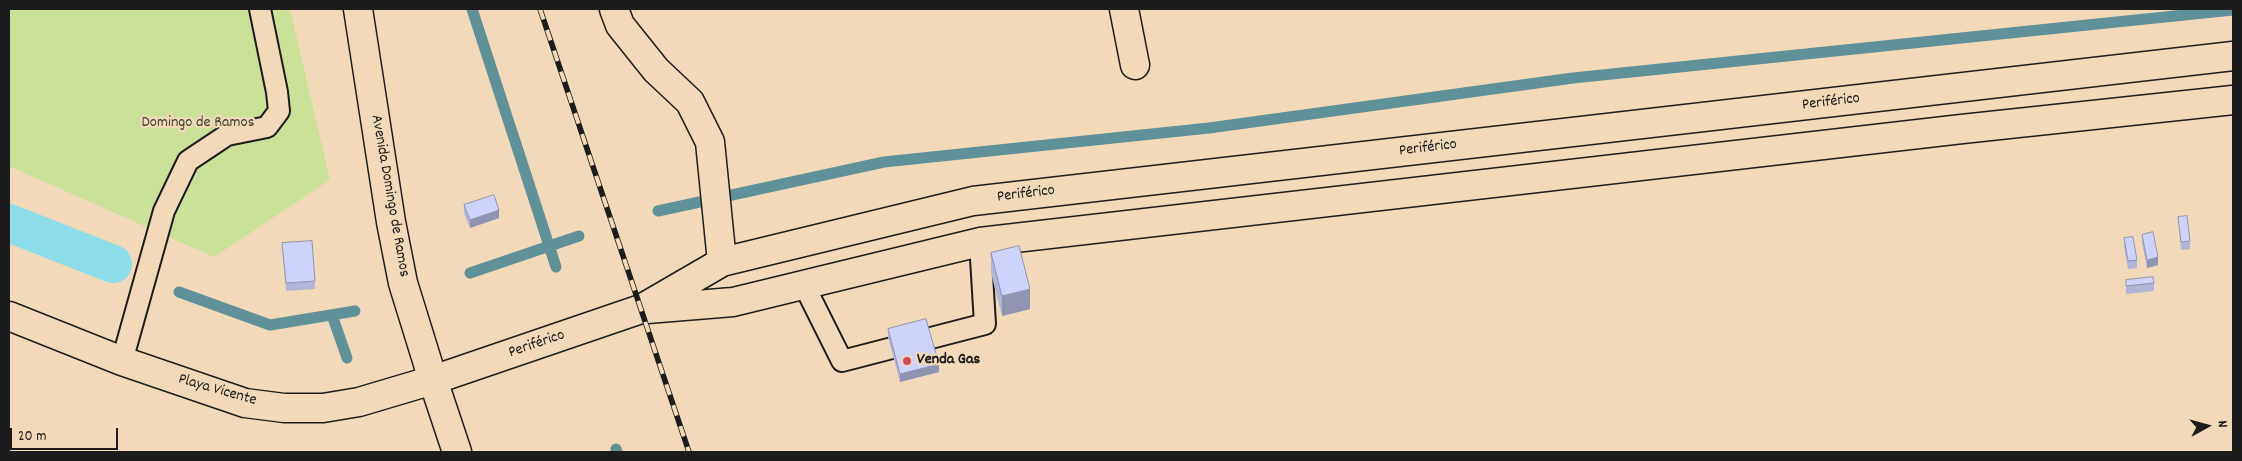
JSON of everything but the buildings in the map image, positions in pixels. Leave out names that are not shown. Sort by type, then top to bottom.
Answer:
[{"type":"main road","name":"Avenida Domingo de Ramos","points":[[358,9],[391,222],[403,283],[457,452]]},
{"type":"main road","points":[[614,9],[620,25],[656,70],[690,102],[710,142],[722,262]]},
{"type":"main road","points":[[1124,9],[1135,65]]},
{"type":"main road","name":"Periférico","points":[[433,380],[641,309],[722,262],[973,201],[2233,56]]},
{"type":"main road","name":"Periférico","points":[[641,309],[733,302],[980,242],[1972,128],[2233,100]]},
{"type":"main road","name":"Playa Vicente","points":[[9,316],[122,361],[245,402],[284,408],[323,408],[359,402],[433,380]]},
{"type":"lane","points":[[122,361],[164,210],[188,161],[227,135],[267,127],[278,111],[277,92],[260,9]]},
{"type":"lane","points":[[804,285],[842,361],[985,324],[980,242]]},
{"type":"green space","name":"Domingo de Ramos","points":[[9,9],[290,9],[330,180],[214,257],[9,166]]},
{"type":"waterway","points":[[472,9],[556,267]]},
{"type":"waterway","points":[[658,211],[884,162],[1209,128],[1573,78],[2233,10]]},
{"type":"waterway","points":[[9,223],[113,264]]},
{"type":"waterway","points":[[470,273],[579,236]]},
{"type":"waterway","points":[[179,292],[270,325],[355,311]]},
{"type":"waterway","points":[[332,315],[347,358]]},
{"type":"railway","points":[[540,9],[689,452]]},
{"type":"place","name":"Venda Gas","points":[[907,361]]}]
